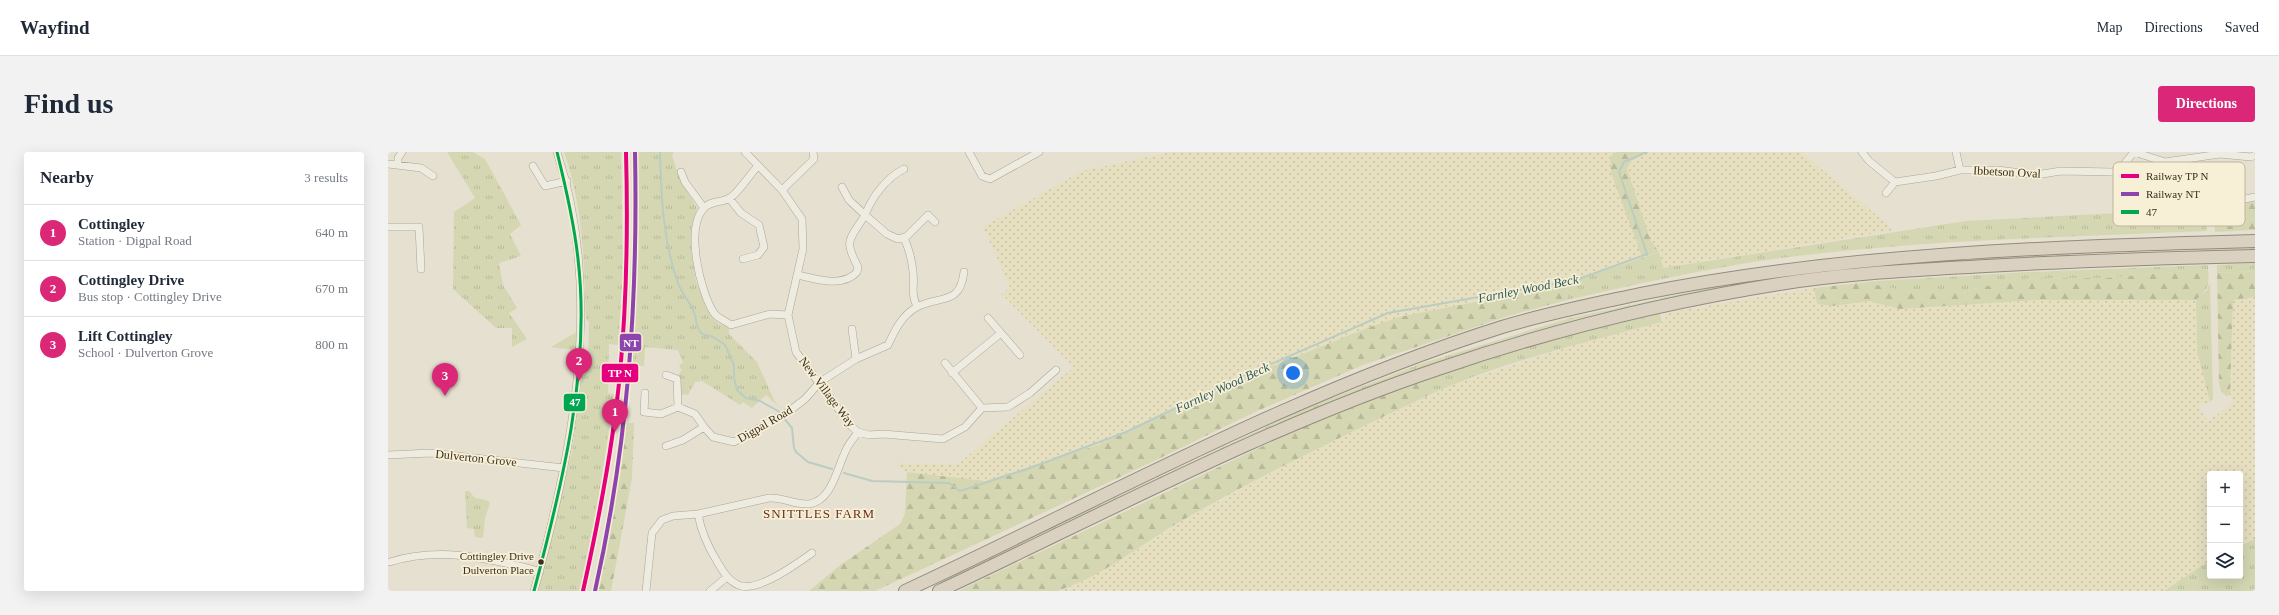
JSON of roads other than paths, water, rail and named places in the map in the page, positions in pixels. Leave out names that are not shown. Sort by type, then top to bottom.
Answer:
[{"type":"highway","points":[[905,591],[1253,422],[1358,378],[1502,327],[1569,308],[1674,287],[1786,269],[1919,255],[2127,245],[2255,241]]},
{"type":"highway","points":[[939,591],[1196,468],[1292,425],[1366,395],[1438,369],[1514,345],[1678,304],[1779,284],[1911,270],[2127,259],[2255,256]]},
{"type":"street","points":[[398,164],[398,158],[402,152]]},
{"type":"street","points":[[534,591],[564,468],[576,388],[581,318],[573,211],[567,181],[557,152]]},
{"type":"street","name":"New Village Way","points":[[745,152],[782,190],[802,219],[803,249],[788,315],[796,352],[820,382],[843,417],[858,432],[869,436],[884,434],[943,439],[965,427],[982,408]]},
{"type":"street","points":[[782,190],[814,159],[813,152]]},
{"type":"street","points":[[969,152],[982,176],[986,179],[990,179],[1039,152]]},
{"type":"street","points":[[1862,152],[1869,161],[1896,182],[1886,193]]},
{"type":"street","points":[[1956,152],[1960,170]]},
{"type":"street","points":[[2134,152],[2165,162],[2220,154],[2251,157],[2255,155]]},
{"type":"street","name":"Ibbetson Oval","points":[[2126,162],[2134,152]]},
{"type":"street","points":[[388,164],[398,164],[421,168],[433,176]]},
{"type":"street","points":[[533,166],[545,186],[567,181]]},
{"type":"street","points":[[758,166],[729,198],[713,202],[704,208],[697,224],[695,246],[700,280],[714,314],[732,325],[770,314],[788,315]]},
{"type":"street","points":[[798,275],[833,281],[853,276],[858,267],[850,255],[850,240],[865,215],[869,205],[889,177],[904,169]]},
{"type":"street","name":"Ibbetson Oval","points":[[1896,182],[1960,170],[1998,170],[2036,175],[2061,170],[2113,172]]},
{"type":"street","points":[[681,172],[685,182],[704,208]]},
{"type":"street","points":[[842,187],[849,200],[893,238],[904,238],[928,215],[935,222]]},
{"type":"street","points":[[2245,199],[2255,197]]},
{"type":"street","points":[[729,198],[740,213],[760,225],[764,248],[758,255],[743,258]]},
{"type":"street","points":[[388,227],[419,227],[421,269]]},
{"type":"street","points":[[904,238],[911,256],[914,274],[912,294],[917,307],[954,296],[963,284],[964,272]]},
{"type":"street","name":"Digpal Road","points":[[678,408],[695,414],[713,437],[734,442],[788,412],[805,399],[820,382],[856,358],[888,345],[899,322],[917,307]]},
{"type":"street","points":[[988,318],[1020,355]]},
{"type":"street","points":[[852,329],[856,358]]},
{"type":"street","points":[[952,372],[1001,333]]},
{"type":"street","points":[[945,363],[982,408],[1008,407],[1012,405],[1056,370]]},
{"type":"street","points":[[645,393],[644,412],[661,414],[678,408],[677,379],[666,375]]},
{"type":"street","points":[[666,446],[683,440],[704,427]]},
{"type":"street","points":[[646,591],[654,528],[662,520],[673,516],[698,514],[769,498],[779,497],[798,504],[810,504],[822,499],[834,479],[845,451],[858,432]]},
{"type":"street","name":"Dulverton Grove","points":[[388,455],[431,453],[564,468]]},
{"type":"street","points":[[698,514],[700,527],[709,548],[727,577],[743,587],[761,585],[812,553]]},
{"type":"street","points":[[390,562],[406,557],[470,555],[540,571]]},
{"type":"street","points":[[710,591],[727,577]]},
{"type":"waterway","name":"Farnley Wood Beck","points":[[660,152],[662,202],[669,251],[679,287],[694,312],[698,328],[702,334],[713,337],[725,345],[734,365],[734,378],[737,390],[746,398],[760,401],[778,411],[792,428],[794,448],[796,452],[808,462],[832,469]]},
{"type":"waterway","name":"Farnley Wood Beck","points":[[844,473],[872,481],[949,483],[960,491],[1030,468],[1126,432],[1230,382],[1388,313],[1576,280],[1647,254],[1619,172],[1624,162],[1647,152]]},
{"type":"rail line","name":"NT","points":[[595,591],[616,481],[628,373],[635,263],[635,152]]},
{"type":"place","name":"Cottingley Drive","points":[[579,381]]},
{"type":"place","name":"Lift Cottingley","points":[[445,396]]},
{"type":"place","name":"Cottingley","points":[[615,432]]},
{"type":"place","name":"Cottingley Drive Dulverton Place","points":[[541,562]]},
{"type":"district","name":"SNITTLES FARM","points":[[819,513]]}]
